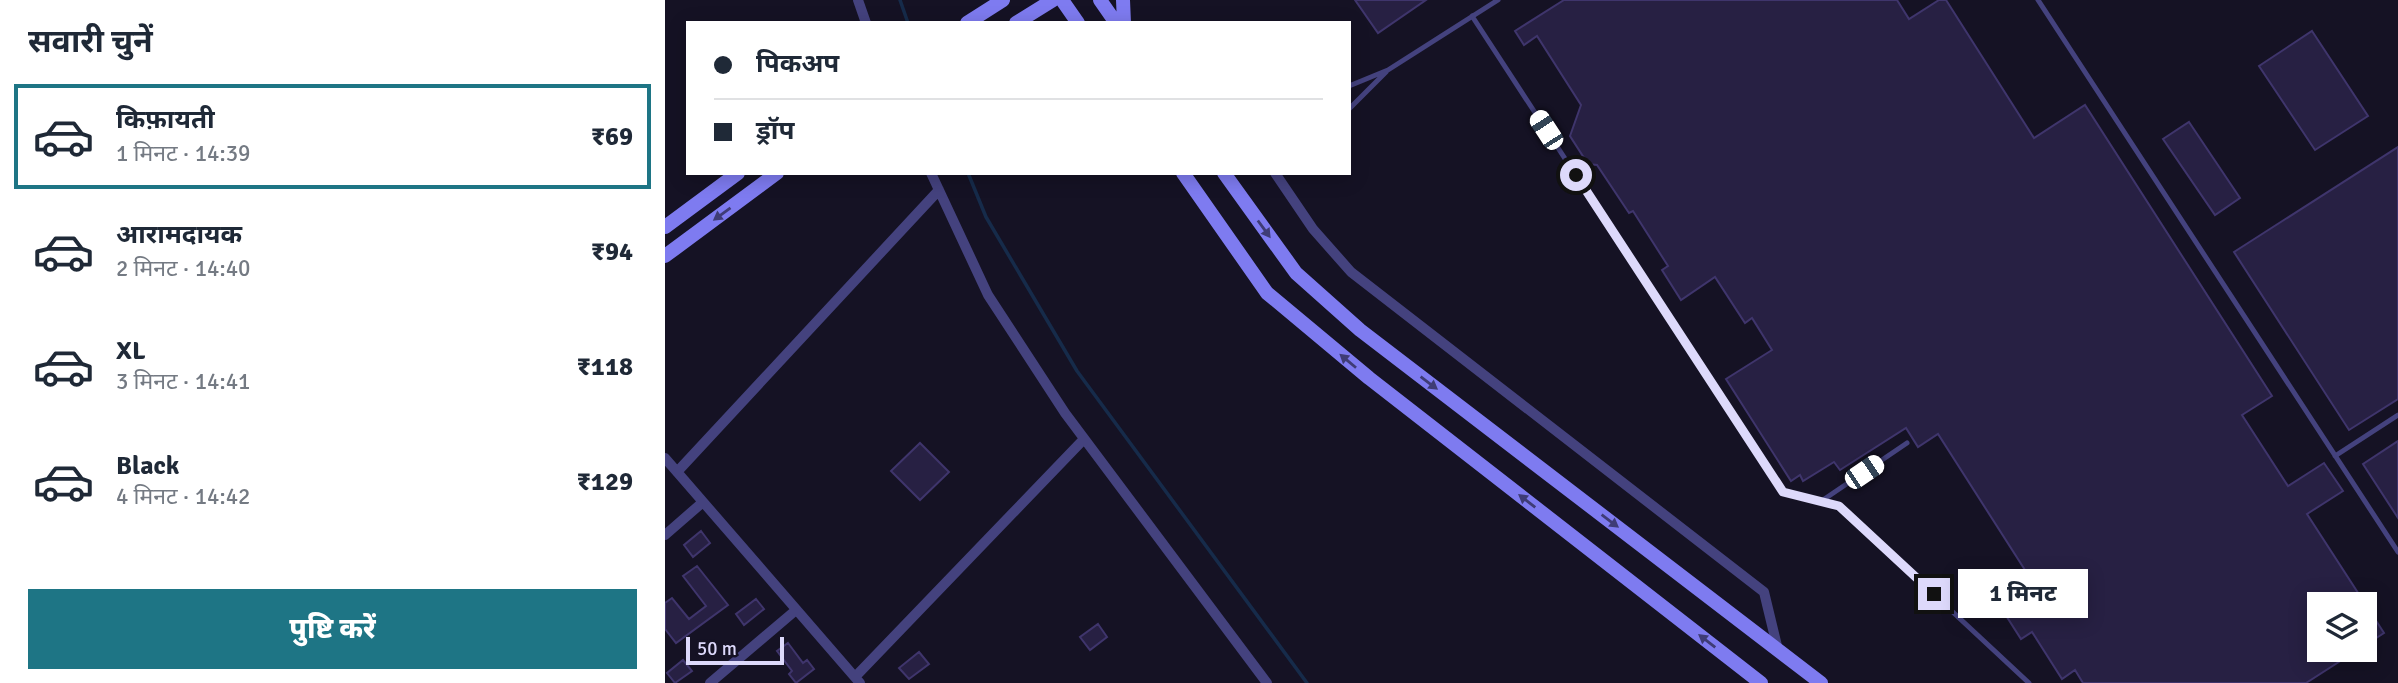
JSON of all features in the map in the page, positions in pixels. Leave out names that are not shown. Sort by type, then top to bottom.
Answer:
[{"type":"main road","points":[[970,21],[1003,0]]},
{"type":"main road","points":[[1019,21],[1053,0]]},
{"type":"main road","points":[[1062,0],[1077,21]]},
{"type":"main road","points":[[1100,0],[1115,21]]},
{"type":"main road","points":[[1123,0],[1124,21]]},
{"type":"main road","points":[[665,227],[735,175]]},
{"type":"main road","points":[[665,256],[774,175]]},
{"type":"main road","points":[[1184,175],[1267,293],[1369,378],[1761,683]]},
{"type":"main road","points":[[1225,175],[1296,273],[1360,330],[1821,683]]},
{"type":"street","points":[[858,0],[865,21]]},
{"type":"street","points":[[932,175],[988,295],[1084,439],[1267,683]]},
{"type":"street","points":[[1276,175],[1313,229],[1352,272],[1764,592],[1779,651]]},
{"type":"street","points":[[677,472],[939,190]]},
{"type":"street","points":[[665,458],[857,680],[1084,439]]},
{"type":"street","points":[[665,535],[703,502]]},
{"type":"street","points":[[710,683],[796,610]]},
{"type":"lane","points":[[1351,85],[1388,70],[1497,0]]},
{"type":"lane","points":[[2038,0],[2398,552]]},
{"type":"lane","points":[[1472,16],[1783,492],[1839,506],[2029,683]]},
{"type":"lane","points":[[1351,107],[1388,70]]},
{"type":"lane","points":[[2335,456],[2398,415]]},
{"type":"lane","points":[[1821,502],[1906,443]]},
{"type":"building","points":[[1355,0],[1426,0],[1378,33]]},
{"type":"building","points":[[1564,0],[1897,0],[1909,19],[1939,0],[1946,0],[2034,138],[2085,105],[2272,396],[2242,415],[2288,486],[2324,463],[2343,491],[2307,514],[2357,592],[2307,592],[2307,662],[2339,662],[2306,683],[2083,683],[2075,670],[2062,679],[2032,632],[2021,639],[1998,603],[2032,581],[1938,434],[1918,447],[1906,428],[1840,470],[1834,462],[1803,481],[1800,475],[1791,481],[1726,379],[1772,350],[1752,318],[1745,323],[1715,277],[1681,300],[1662,270],[1668,266],[1633,211],[1629,213],[1597,165],[1588,164],[1570,136],[1581,105],[1537,36],[1524,45],[1515,31]]},
{"type":"building","points":[[2312,31],[2368,116],[2315,150],[2259,66]]},
{"type":"building","points":[[2189,122],[2240,198],[2215,215],[2163,139]]},
{"type":"building","points":[[2398,147],[2398,399],[2349,430],[2234,252]]},
{"type":"building","points":[[2398,441],[2398,518],[2363,464]]},
{"type":"building","points":[[920,443],[949,472],[920,500],[891,471]]},
{"type":"building","points":[[701,531],[710,543],[693,557],[684,545]]},
{"type":"building","points":[[697,566],[728,605],[676,643],[665,629],[665,603],[672,598],[689,619],[706,606],[683,576]]},
{"type":"building","points":[[756,599],[764,609],[744,625],[736,614]]},
{"type":"building","points":[[2377,622],[2384,633],[2377,638]]},
{"type":"building","points":[[1098,624],[1107,637],[1090,650],[1080,637]]},
{"type":"building","points":[[788,643],[803,663],[807,660],[814,669],[796,683],[789,674],[792,671],[777,651]]},
{"type":"building","points":[[919,652],[929,664],[909,679],[899,668]]},
{"type":"building","points":[[683,660],[692,671],[675,683],[667,673]]},
{"type":"waterway","points":[[900,0],[907,21]]},
{"type":"waterway","points":[[969,175],[986,217],[1077,371],[1307,683]]},
{"type":"route","points":[[1576,175],[1783,492],[1839,506],[1934,594]]}]
